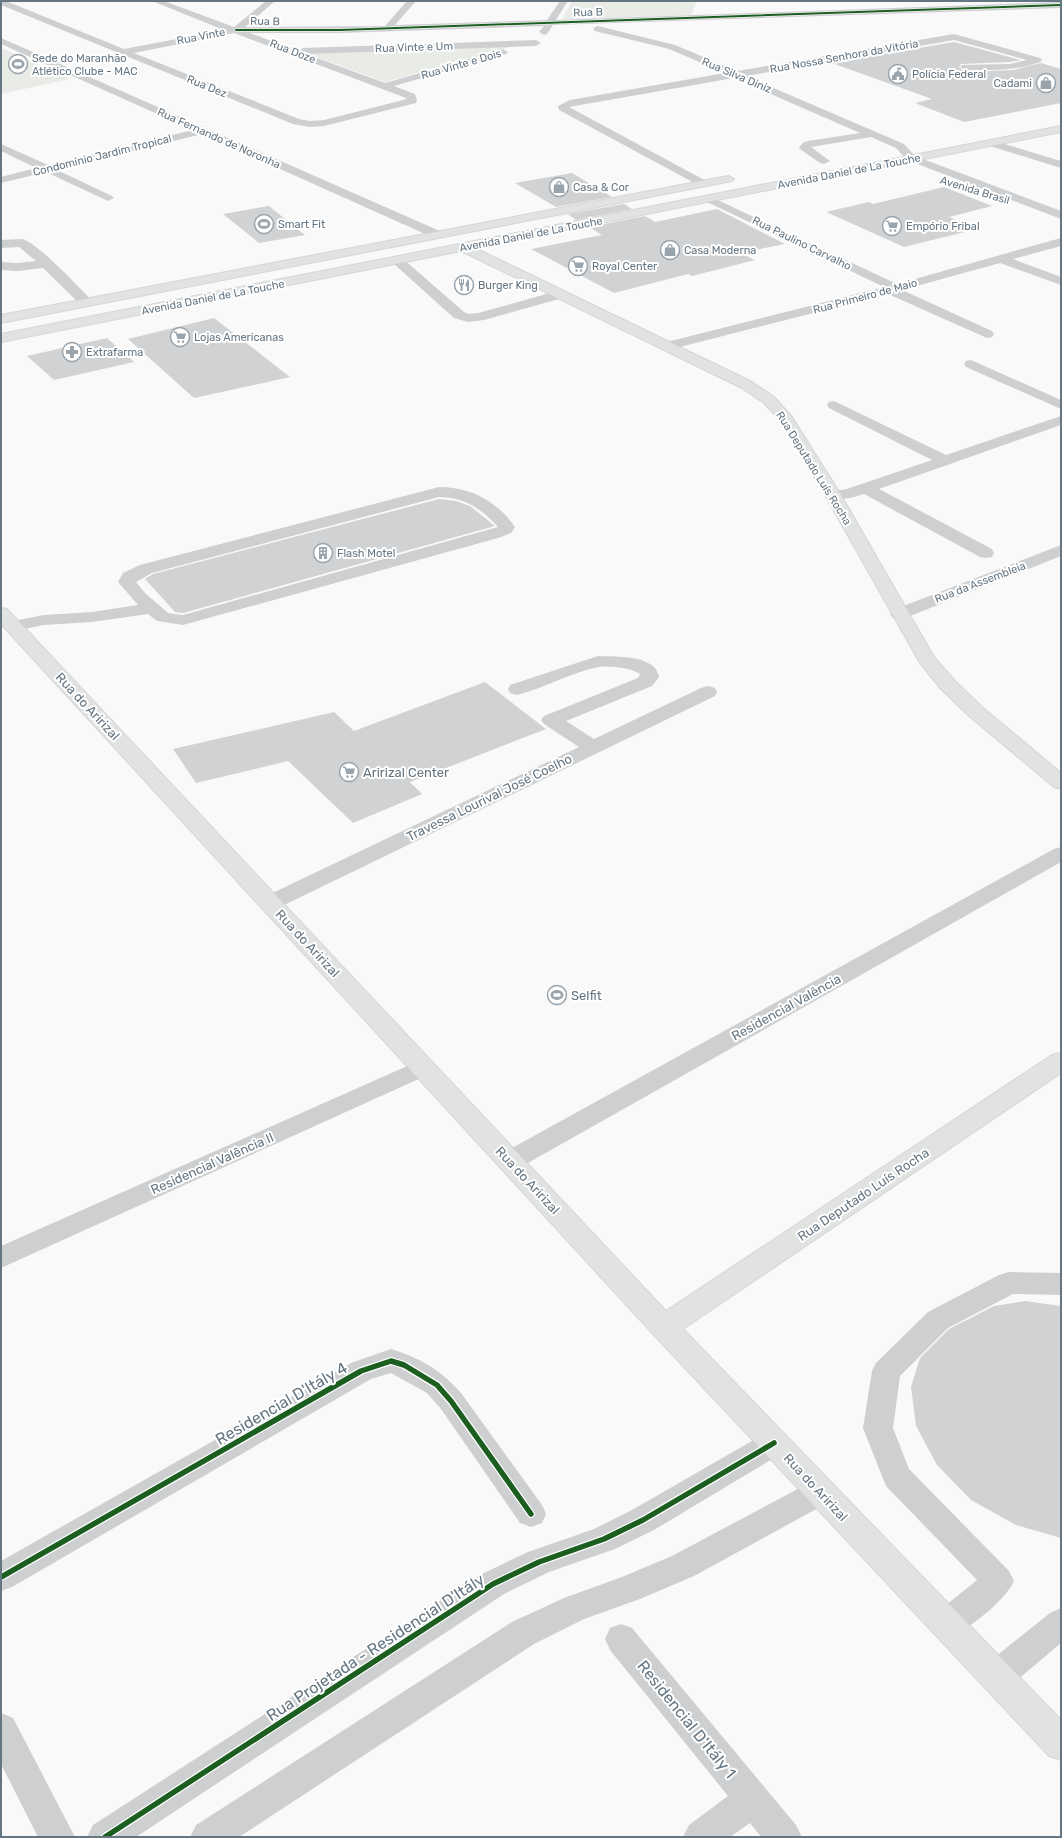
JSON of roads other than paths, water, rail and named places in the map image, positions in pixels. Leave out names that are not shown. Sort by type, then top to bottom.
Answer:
[{"type":"main road","name":"Avenida Daniel de La Touche","points":[[1,338],[1061,129]]},
{"type":"main road","name":"Avenida Daniel de La Touche","points":[[911,158],[882,151],[915,143]]},
{"type":"main road","name":"Avenida Daniel de La Touche","points":[[810,164],[828,160]]},
{"type":"main road","name":"Avenida Daniel de La Touche","points":[[1,318],[743,176]]},
{"type":"main road","name":"Rua Deputado Luís Rocha","points":[[438,235],[747,385],[770,400],[785,417],[833,495],[899,614],[926,659],[948,685],[975,711],[1061,783]]},
{"type":"main road","name":"Rua do Aririzal","points":[[6,618],[664,1327],[1061,1744]]},
{"type":"main road","name":"Rua Deputado Luís Rocha","points":[[664,1327],[1061,1061]]},
{"type":"street","name":"Rua Doze","points":[[156,1],[408,94]]},
{"type":"street","name":"Rua Vinte","points":[[122,52],[236,30],[271,1]]},
{"type":"street","points":[[388,28],[412,1]]},
{"type":"street","points":[[536,43],[564,1]]},
{"type":"street","points":[[850,12],[853,1]]},
{"type":"street","name":"Rua Dez","points":[[1,2],[292,121],[304,123],[324,123],[408,103],[412,98],[408,94]]},
{"type":"street","name":"Rua B","points":[[236,30],[302,31],[1061,5]]},
{"type":"street","points":[[698,17],[703,6]]},
{"type":"street","points":[[570,31],[599,20]]},
{"type":"street","name":"Rua Silva Diniz","points":[[551,22],[584,26],[634,36],[672,47],[900,146],[911,158]]},
{"type":"street","name":"Rua Nossa Senhora da Vitória","points":[[704,184],[563,108],[570,103],[954,37],[1037,60],[1024,66],[997,68],[965,67]]},
{"type":"street","name":"Rua Vinte e Dois","points":[[385,86],[550,38]]},
{"type":"street","name":"Rua Fernando de Noronha","points":[[1,41],[438,235]]},
{"type":"street","name":"Rua Vinte e Um","points":[[292,51],[536,43]]},
{"type":"street","name":"Condomínio Jardim Tropical","points":[[1,180],[202,131]]},
{"type":"street","points":[[828,160],[804,147],[808,144],[872,134]]},
{"type":"street","points":[[991,142],[1061,165]]},
{"type":"street","points":[[1,147],[108,198]]},
{"type":"street","name":"Avenida Brasil","points":[[911,158],[1061,216]]},
{"type":"street","name":"Avenida Brasil","points":[[888,163],[1061,216]]},
{"type":"street","name":"Rua Paulino Carvalho","points":[[709,199],[987,334]]},
{"type":"street","name":"Rua Primeiro de Maio","points":[[668,346],[892,289],[1061,242]]},
{"type":"street","points":[[1,244],[22,243],[86,302]]},
{"type":"street","points":[[1001,259],[1061,282]]},
{"type":"street","points":[[398,260],[459,315],[468,318],[479,317],[561,294]]},
{"type":"street","points":[[1,266],[17,267],[46,264]]},
{"type":"street","points":[[971,364],[1061,405]]},
{"type":"street","points":[[834,405],[944,460]]},
{"type":"street","points":[[833,495],[849,494],[1061,420]]},
{"type":"street","points":[[865,488],[986,553]]},
{"type":"street","points":[[439,492],[458,493],[475,498],[507,527],[505,530],[492,535],[183,620],[168,619],[146,603],[128,582],[129,577],[146,569],[439,492]]},
{"type":"street","name":"Rua da Assembleia","points":[[899,614],[1061,550]]},
{"type":"street","points":[[6,618],[44,620],[92,617],[146,603]]},
{"type":"street","points":[[517,689],[598,661],[630,662],[643,667],[649,672],[650,677],[645,682],[551,720],[593,747]]},
{"type":"street","name":"Travessa Lourival José Coelho","points":[[270,903],[708,692]]},
{"type":"street","name":"Residencial Valência","points":[[510,1161],[1061,853]]},
{"type":"street","name":"Residencial Valência II","points":[[1,1258],[423,1067]]},
{"type":"street","points":[[946,1624],[981,1597],[998,1581],[897,1477],[878,1428],[886,1372],[938,1320],[1009,1283],[1061,1284]]},
{"type":"street","name":"Residencial D'Itály 4","points":[[1,1577],[361,1371],[391,1361],[404,1365],[437,1384],[451,1401],[531,1514]]},
{"type":"street","name":"Rua Projetada - Residencial D'Itály","points":[[105,1837],[493,1584],[539,1562],[604,1539],[643,1520],[774,1443]]},
{"type":"street","points":[[208,1837],[523,1633],[575,1608],[629,1589],[683,1566],[820,1492]]},
{"type":"street","points":[[997,1676],[1061,1623]]},
{"type":"street","name":"Residencial D'Itály 1","points":[[621,1638],[784,1837]]},
{"type":"street","points":[[1,1730],[57,1837]]},
{"type":"street","points":[[701,1837],[753,1799]]},
{"type":"place","name":"Sede do Maranhão Atlético Clube - MAC","points":[[18,64]]},
{"type":"place","name":"Polícia Federal","points":[[898,74]]},
{"type":"place","name":"Cadami","points":[[1046,83]]},
{"type":"place","name":"Casa & Cor","points":[[559,187]]},
{"type":"place","name":"Smart Fit","points":[[264,224]]},
{"type":"place","name":"Empório Fribal","points":[[892,226]]},
{"type":"place","name":"Casa Moderna","points":[[670,250]]},
{"type":"place","name":"Royal Center","points":[[578,266]]},
{"type":"place","name":"Burger King","points":[[464,285]]},
{"type":"place","name":"Lojas Americanas","points":[[180,337]]},
{"type":"place","name":"Extrafarma","points":[[72,352]]},
{"type":"place","name":"Flash Motel","points":[[323,553]]},
{"type":"place","name":"Aririzal Center","points":[[349,772]]},
{"type":"place","name":"Selfit","points":[[557,995]]}]
